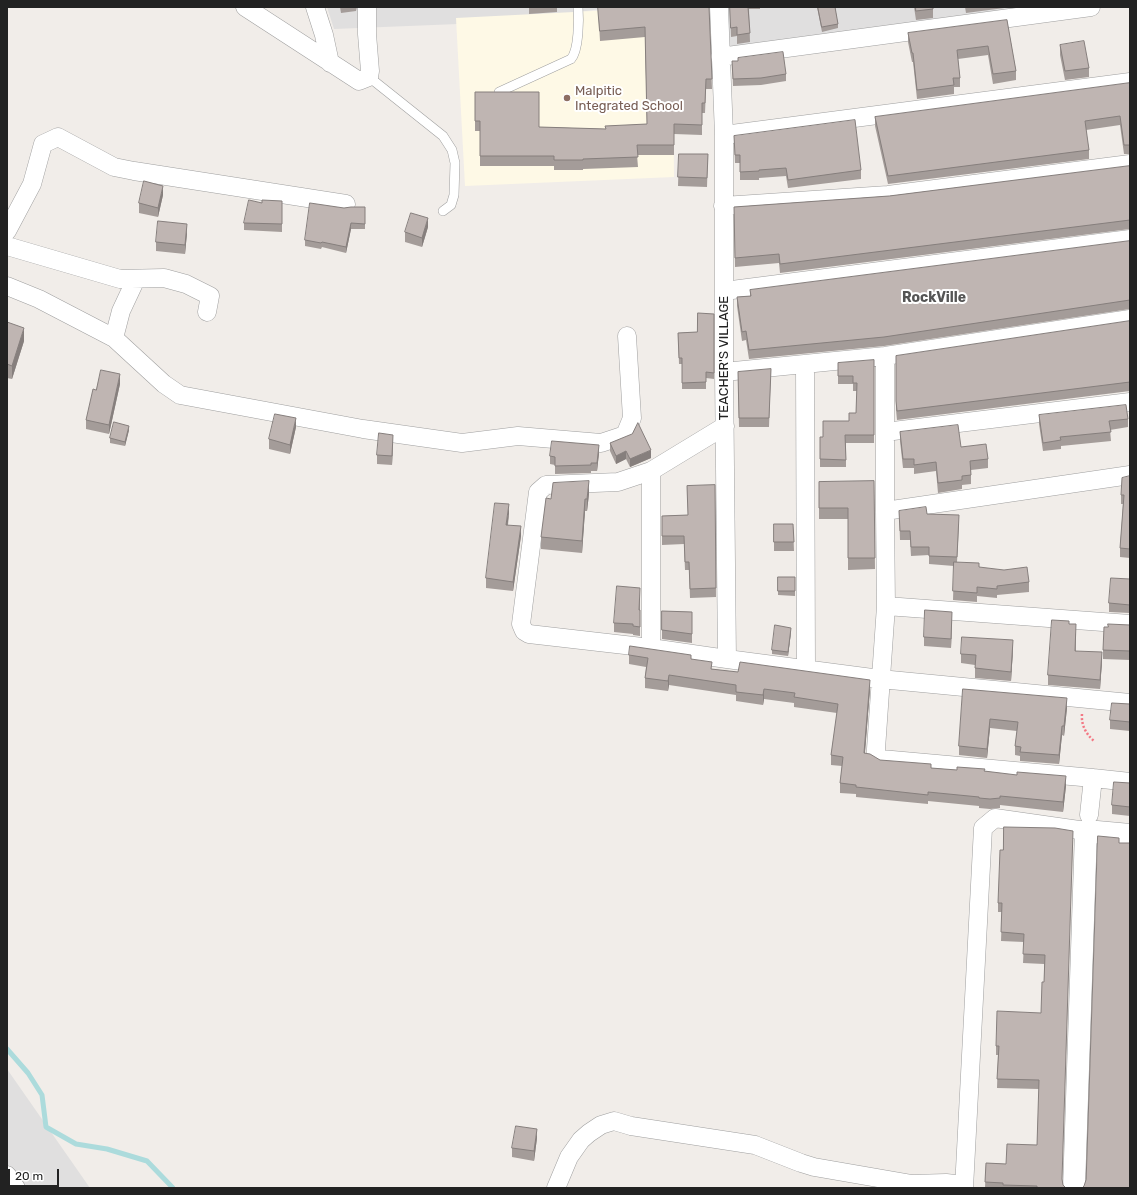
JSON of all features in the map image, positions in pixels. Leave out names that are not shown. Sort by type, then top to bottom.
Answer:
[{"type":"street","points":[[245,7],[359,81],[369,77],[370,71],[367,7]]},
{"type":"street","points":[[315,7],[324,35],[330,62]]},
{"type":"street","name":"TEACHER'S VILLAGE","points":[[719,7],[724,135],[724,426],[727,659]]},
{"type":"street","points":[[720,57],[1091,7]]},
{"type":"street","points":[[724,135],[1130,82]]},
{"type":"street","points":[[7,231],[32,184],[43,144],[58,137],[114,167],[346,204]]},
{"type":"street","points":[[723,206],[888,196],[1130,164]]},
{"type":"street","points":[[724,292],[1130,239]]},
{"type":"street","points":[[7,246],[120,278],[164,278],[186,284],[201,290],[210,296],[207,312]]},
{"type":"street","points":[[114,338],[121,311],[136,279]]},
{"type":"street","points":[[7,286],[39,299],[114,338],[164,384],[180,395],[363,429],[462,443],[518,436],[600,443],[625,435],[632,418],[627,336]]},
{"type":"street","points":[[724,372],[885,356],[1130,319]]},
{"type":"street","points":[[885,356],[886,432],[884,511],[886,606],[876,755],[881,759],[1130,782]]},
{"type":"street","points":[[805,364],[806,668]]},
{"type":"street","points":[[886,432],[1130,402]]},
{"type":"street","points":[[724,426],[651,471],[618,482],[546,485],[538,492],[521,624],[528,634],[650,648],[880,679],[1130,703]]},
{"type":"street","points":[[650,648],[651,471]]},
{"type":"street","points":[[884,511],[1130,475]]},
{"type":"street","points":[[886,606],[1130,624]]},
{"type":"street","points":[[1074,1188],[1087,823],[1093,778]]},
{"type":"street","points":[[556,1188],[563,1167],[581,1140],[601,1125],[614,1121],[631,1126],[755,1145],[801,1164],[814,1167],[848,1171],[912,1184],[946,1184],[964,1187],[983,828],[995,818],[1087,823],[1130,835]]},
{"type":"street","points":[[7,1175],[16,1188]]},
{"type":"lane","points":[[499,92],[571,59],[574,56],[579,16],[578,7]]},
{"type":"lane","points":[[369,77],[443,136],[452,150],[455,163],[454,195],[451,205],[443,211]]},
{"type":"path","points":[[1084,698],[1082,723],[1089,736],[1094,741]]},
{"type":"shaded area","points":[[327,7],[617,7],[483,23],[334,29]]},
{"type":"shaded area","points":[[617,7],[1041,7],[727,51],[724,8],[679,11]]},
{"type":"shaded area","name":"Malpitic Integrated School","points":[[672,7],[674,177],[465,186],[456,18]]},
{"type":"shaded area","points":[[7,1069],[90,1188],[7,1188]]},
{"type":"building","points":[[598,7],[709,7],[712,79],[706,79],[705,103],[702,103],[702,125],[674,124],[674,145],[637,145],[638,157],[554,160],[554,156],[480,156],[480,121],[475,121],[475,92],[539,92],[539,127],[606,129],[605,126],[647,124],[645,27],[600,31]]},
{"type":"building","points":[[730,7],[748,7],[750,33],[737,35],[737,27],[731,28]]},
{"type":"building","points":[[818,7],[835,7],[838,24],[822,27]]},
{"type":"building","points":[[916,7],[933,7],[933,9],[916,11]]},
{"type":"building","points":[[1007,20],[1016,71],[993,74],[988,46],[957,50],[960,78],[953,78],[954,85],[917,90],[913,53],[908,33]]},
{"type":"building","points":[[1084,41],[1089,68],[1065,71],[1060,45]]},
{"type":"building","points":[[783,52],[786,74],[761,78],[733,79],[732,61],[738,61],[738,58]]},
{"type":"building","points":[[1130,83],[1130,145],[1124,145],[1120,116],[1085,121],[1089,150],[888,176],[875,117]]},
{"type":"building","points":[[855,120],[861,170],[788,180],[786,168],[740,172],[740,155],[735,155],[734,136]]},
{"type":"building","points":[[679,154],[708,154],[707,178],[678,177]]},
{"type":"building","points":[[1130,166],[1130,220],[780,264],[779,254],[735,258],[734,207],[889,196]]},
{"type":"building","points":[[144,181],[163,186],[158,208],[139,203]]},
{"type":"building","points":[[249,200],[262,203],[262,200],[282,201],[282,224],[244,223]]},
{"type":"building","points":[[310,203],[344,208],[365,207],[365,224],[351,223],[346,247],[305,240]]},
{"type":"building","points":[[411,213],[428,218],[422,238],[405,232]]},
{"type":"building","points":[[158,221],[187,224],[185,245],[156,242]]},
{"type":"building","points":[[1130,241],[1130,300],[884,337],[749,350],[746,331],[742,332],[737,297],[751,296],[750,290]]},
{"type":"building","points":[[698,313],[714,314],[714,373],[706,372],[706,382],[682,383],[682,358],[679,358],[678,333],[697,332]]},
{"type":"building","points":[[1130,321],[1130,382],[897,411],[896,356]]},
{"type":"building","points":[[7,322],[24,328],[12,366],[7,364]]},
{"type":"building","points":[[874,360],[874,435],[845,435],[846,460],[820,459],[820,437],[823,437],[823,421],[849,421],[849,413],[856,413],[857,383],[853,383],[853,376],[838,376],[838,363]]},
{"type":"building","points":[[771,369],[769,418],[739,418],[738,372]]},
{"type":"building","points":[[101,370],[120,374],[109,425],[86,420],[93,389],[96,390]]},
{"type":"building","points":[[1126,405],[1128,419],[1109,421],[1111,432],[1060,437],[1061,440],[1043,443],[1039,415]]},
{"type":"building","points":[[275,414],[296,418],[290,445],[269,439]]},
{"type":"building","points":[[114,422],[129,426],[125,442],[110,438]]},
{"type":"building","points":[[638,423],[651,450],[630,459],[626,451],[616,456],[610,443],[632,434]]},
{"type":"building","points":[[958,425],[961,447],[986,444],[988,459],[970,461],[971,475],[962,476],[962,480],[938,483],[936,462],[914,465],[914,459],[903,459],[900,432]]},
{"type":"building","points":[[379,433],[393,435],[392,456],[377,455]]},
{"type":"building","points":[[552,441],[599,445],[597,463],[591,463],[591,465],[555,466],[555,457],[550,456]]},
{"type":"building","points":[[1130,476],[1130,549],[1120,548],[1124,495],[1121,495],[1122,478]]},
{"type":"building","points":[[589,481],[587,499],[585,499],[582,541],[541,537],[546,498],[551,499],[553,483]]},
{"type":"building","points":[[874,481],[875,558],[848,558],[848,508],[819,508],[819,482]]},
{"type":"building","points":[[715,485],[716,588],[690,589],[689,562],[685,562],[684,536],[662,536],[662,516],[688,515],[687,486]]},
{"type":"building","points":[[495,503],[509,504],[506,525],[521,526],[513,582],[486,578]]},
{"type":"building","points":[[926,507],[927,514],[959,515],[957,557],[929,556],[929,547],[911,547],[910,531],[900,531],[899,511]]},
{"type":"building","points":[[774,524],[793,524],[794,542],[774,542]]},
{"type":"building","points":[[954,562],[979,563],[979,567],[1004,570],[1027,567],[1029,582],[997,586],[997,589],[977,587],[977,593],[953,591]]},
{"type":"building","points":[[778,577],[795,577],[795,591],[778,591]]},
{"type":"building","points":[[1111,578],[1130,579],[1130,605],[1109,603]]},
{"type":"building","points":[[617,586],[640,588],[640,627],[633,626],[633,624],[614,623]]},
{"type":"building","points":[[925,610],[952,612],[951,639],[924,637]]},
{"type":"building","points":[[662,611],[692,612],[692,634],[662,630]]},
{"type":"building","points":[[1052,620],[1069,621],[1069,624],[1076,624],[1075,651],[1102,652],[1100,680],[1048,675]]},
{"type":"building","points":[[1108,624],[1130,625],[1130,651],[1103,650],[1104,627],[1108,627]]},
{"type":"building","points":[[775,625],[791,628],[788,652],[772,650]]},
{"type":"building","points":[[962,637],[1013,640],[1011,672],[975,668],[976,655],[961,654]]},
{"type":"building","points":[[630,646],[691,655],[691,659],[712,662],[711,669],[738,672],[740,662],[870,680],[864,753],[870,754],[880,760],[931,764],[931,768],[957,770],[957,767],[985,769],[984,771],[1017,775],[1017,772],[1066,776],[1063,802],[1000,796],[1000,798],[990,799],[928,792],[928,795],[856,787],[856,785],[840,783],[843,757],[831,755],[838,704],[794,697],[795,693],[764,689],[763,695],[736,692],[736,685],[669,675],[668,681],[645,678],[648,658],[629,655]]},
{"type":"building","points":[[963,689],[1067,698],[1059,755],[1020,752],[1021,747],[1015,746],[1018,722],[990,719],[987,749],[959,746]]},
{"type":"building","points":[[1112,703],[1130,704],[1130,722],[1110,720]]},
{"type":"building","points":[[1114,782],[1130,783],[1130,807],[1112,805]]},
{"type":"building","points":[[1004,827],[1055,828],[1073,831],[1062,1179],[1063,1185],[1066,1188],[1037,1188],[1037,1186],[1003,1185],[1003,1183],[985,1182],[986,1163],[1006,1164],[1007,1144],[1037,1145],[1039,1080],[997,1079],[999,1046],[996,1046],[997,1011],[1041,1013],[1045,955],[1023,954],[1024,934],[1001,932],[1002,903],[998,903],[1000,850],[1003,850]]},
{"type":"building","points":[[1098,836],[1119,838],[1119,843],[1130,843],[1130,1188],[1082,1188],[1086,1180]]},
{"type":"building","points":[[516,1126],[537,1129],[534,1151],[512,1148]]},
{"type":"waterway","points":[[7,1049],[28,1073],[42,1095],[46,1127],[76,1144],[107,1149],[147,1161],[173,1188]]},
{"type":"place","name":"Malpitic Integrated School","points":[[567,98]]},
{"type":"district","name":"RockVille","points":[[934,298]]}]
